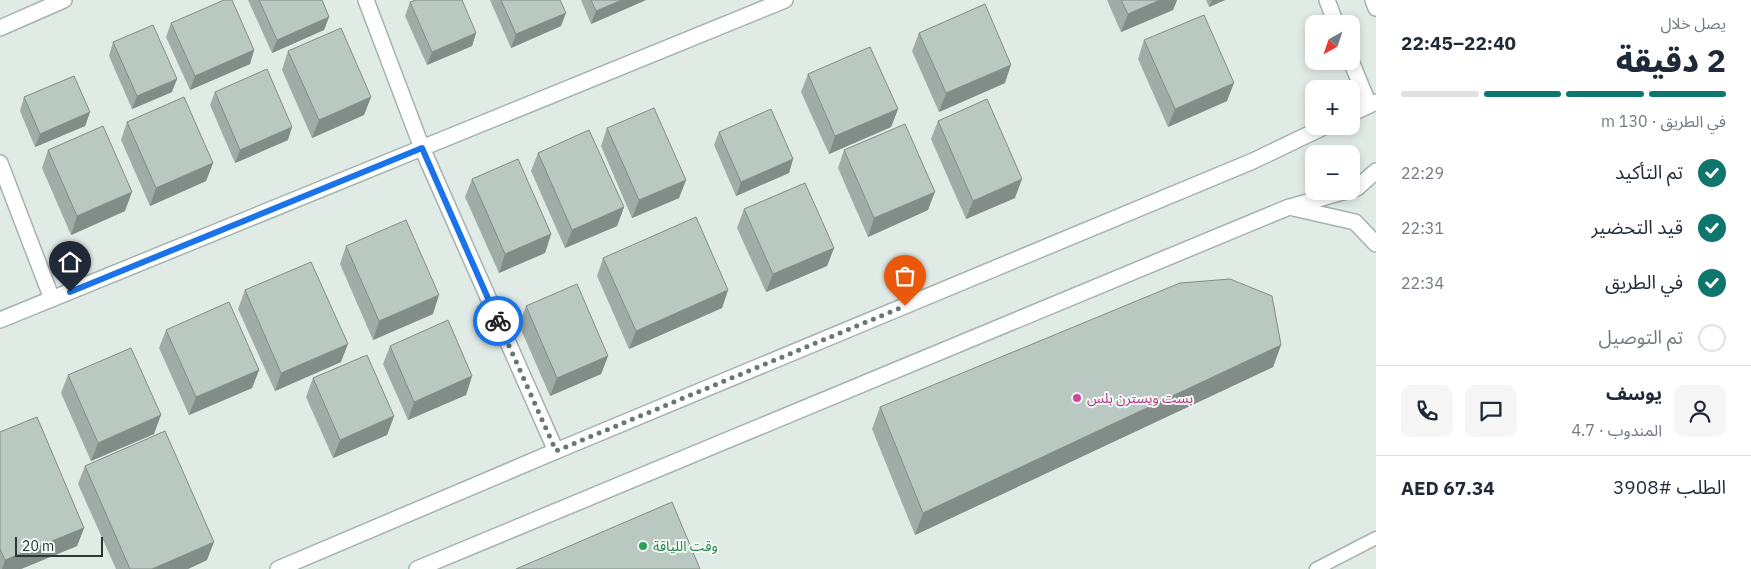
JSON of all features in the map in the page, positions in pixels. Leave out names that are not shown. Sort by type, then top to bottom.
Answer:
[{"type":"street","points":[[0,28],[64,0]]},
{"type":"street","points":[[366,0],[422,148],[556,451]]},
{"type":"street","points":[[0,320],[785,0]]},
{"type":"street","points":[[1326,0],[1332,15]]},
{"type":"street","points":[[1373,0],[1376,8]]},
{"type":"street","points":[[1356,70],[1373,104],[1360,110]]},
{"type":"street","points":[[278,569],[556,451],[1254,162],[1308,135]]},
{"type":"street","points":[[0,163],[52,299]]},
{"type":"street","points":[[1360,185],[1376,172]]},
{"type":"street","points":[[417,569],[1289,207],[1314,200]]},
{"type":"street","points":[[1289,207],[1355,222],[1376,244]]},
{"type":"lane","points":[[1316,569],[1376,538]]},
{"type":"building","points":[[224,0],[232,0],[254,50],[195,76],[171,23]]},
{"type":"building","points":[[259,0],[322,0],[329,17],[277,40]]},
{"type":"building","points":[[416,0],[462,0],[476,33],[432,52],[410,2]]},
{"type":"building","points":[[501,0],[560,0],[566,13],[516,34]]},
{"type":"building","points":[[591,0],[622,0],[596,11]]},
{"type":"building","points":[[1121,0],[1160,0],[1128,14]]},
{"type":"building","points":[[985,4],[1011,65],[946,93],[919,33]]},
{"type":"building","points":[[1204,15],[1234,83],[1175,109],[1144,40]]},
{"type":"building","points":[[153,25],[177,79],[137,96],[113,42]]},
{"type":"building","points":[[341,28],[371,97],[319,120],[288,51]]},
{"type":"building","points":[[870,47],[898,109],[835,136],[808,74]]},
{"type":"building","points":[[267,69],[292,127],[240,150],[215,92]]},
{"type":"building","points":[[74,76],[90,112],[40,134],[24,97]]},
{"type":"building","points":[[184,97],[213,163],[156,188],[127,122]]},
{"type":"building","points":[[987,99],[1022,179],[973,201],[938,121]]},
{"type":"building","points":[[654,108],[686,180],[639,200],[607,128]]},
{"type":"building","points":[[771,109],[793,159],[741,182],[719,132]]},
{"type":"building","points":[[905,124],[935,192],[874,218],[844,150]]},
{"type":"building","points":[[103,126],[132,192],[77,216],[48,150]]},
{"type":"building","points":[[589,130],[624,207],[572,230],[538,153]]},
{"type":"building","points":[[518,159],[551,234],[505,254],[472,179]]},
{"type":"building","points":[[805,183],[834,248],[773,274],[744,209]]},
{"type":"building","points":[[696,217],[728,290],[636,331],[603,258]]},
{"type":"building","points":[[406,220],[439,295],[379,321],[346,246]]},
{"type":"building","points":[[311,262],[348,344],[281,373],[245,290]]},
{"type":"building","name":"بست ويسترن بلس","points":[[1230,279],[1272,296],[1281,345],[923,513],[880,407],[1180,283]]},
{"type":"building","points":[[577,284],[608,356],[557,378],[526,306]]},
{"type":"building","points":[[229,302],[259,370],[196,397],[166,330]]},
{"type":"building","points":[[448,320],[472,376],[414,402],[390,346]]},
{"type":"building","points":[[131,348],[161,415],[98,443],[68,375]]},
{"type":"building","points":[[367,355],[394,416],[340,440],[313,378]]},
{"type":"building","points":[[37,417],[84,528],[5,560],[0,549],[0,432]]},
{"type":"building","points":[[165,431],[214,542],[152,569],[130,569],[85,466]]},
{"type":"building","points":[[672,502],[700,569],[516,569]]},
{"type":"way so far","points":[[498,321],[556,451],[905,306]]},
{"type":"place","name":"بست ويسترن بلس","points":[[1077,398]]},
{"type":"place","name":"وقت اللياقة","points":[[643,546]]},
{"type":"route","points":[[70,292],[422,148],[498,321]]}]
